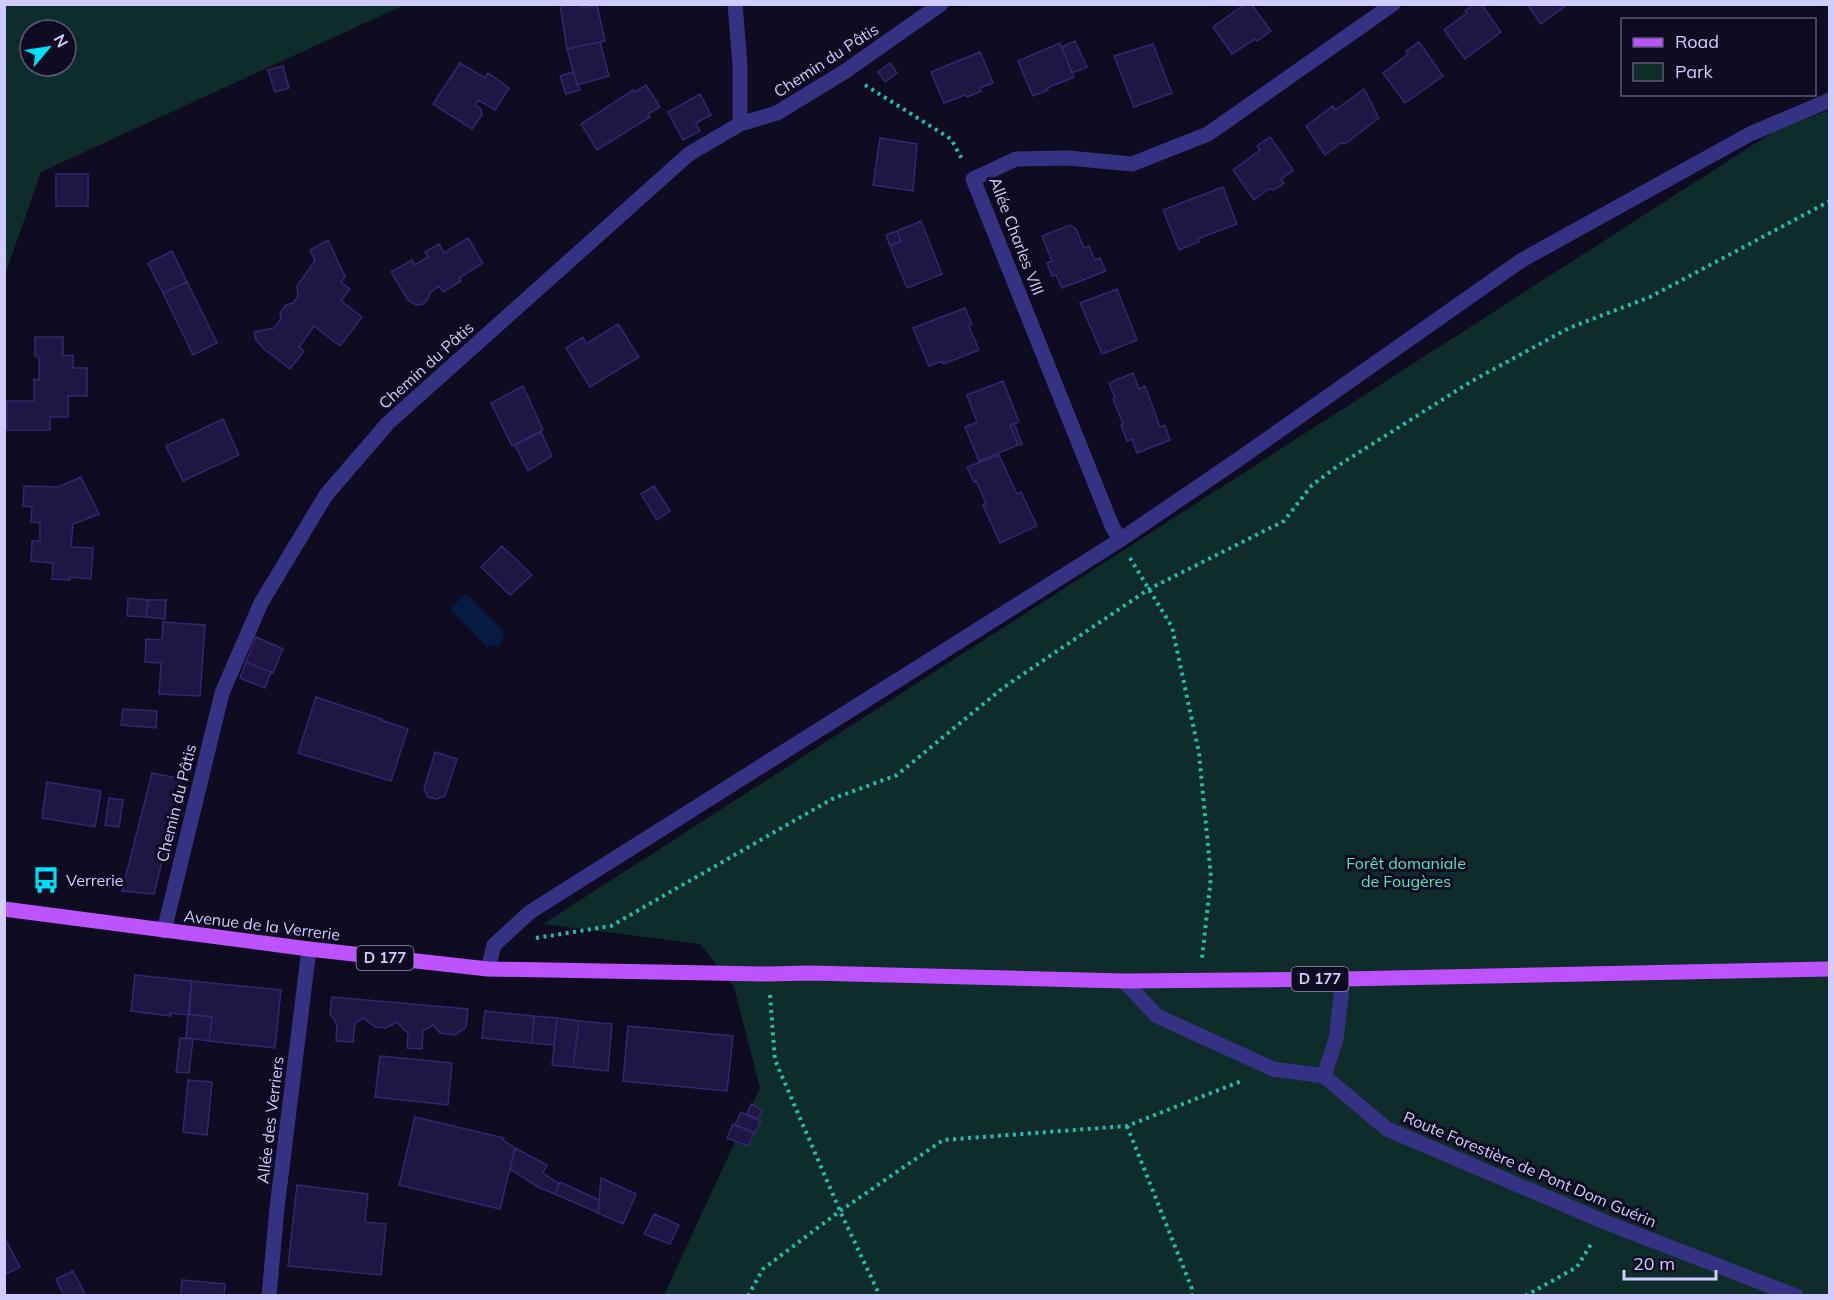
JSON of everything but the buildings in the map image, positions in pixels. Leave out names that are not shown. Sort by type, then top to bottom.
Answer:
[{"type":"main road","name":"Avenue de la Verrerie","points":[[4,909],[309,949],[488,969],[768,974]]},
{"type":"main road","name":"D 177","points":[[768,974],[812,973],[1124,981],[1830,969]]},
{"type":"street","points":[[735,4],[740,65],[740,124]]},
{"type":"street","name":"Chemin du Pâtis","points":[[164,931],[222,693],[261,603],[326,495],[388,423],[689,154],[740,124],[777,113],[844,72],[941,4]]},
{"type":"street","name":"Allée Charles VIII","points":[[1120,540],[1112,526],[973,179],[1016,159],[1068,158],[1132,164],[1208,134],[1393,4]]},
{"type":"street","points":[[488,969],[494,945],[530,912],[1120,540],[1522,260],[1750,134],[1830,100]]},
{"type":"street","name":"Allée des Verriers","points":[[269,1296],[277,1208],[309,949]]},
{"type":"street","points":[[1124,981],[1157,1016],[1273,1069],[1324,1076],[1336,1039],[1343,978]]},
{"type":"street","name":"Route Forestière de Pont Dom Guérin","points":[[1324,1076],[1387,1129],[1605,1222],[1796,1296]]},
{"type":"path","points":[[844,72],[951,139],[973,179]]},
{"type":"path","points":[[494,945],[610,926],[832,799],[897,775],[1004,687],[1149,589],[1284,521],[1312,485],[1321,478],[1472,381],[1569,328],[1650,297],[1830,201]]},
{"type":"path","points":[[1120,540],[1172,627],[1198,753],[1211,877],[1199,980]]},
{"type":"path","points":[[768,974],[775,1060],[840,1211],[880,1296]]},
{"type":"path","points":[[748,1296],[763,1269],[840,1211],[943,1140],[1127,1126],[1273,1069]]},
{"type":"path","points":[[1127,1126],[1192,1296]]},
{"type":"path","points":[[1525,1296],[1577,1267],[1605,1222]]},
{"type":"green space","points":[[5,4],[404,4],[404,5],[41,172],[5,275]]},
{"type":"green space","name":"Forêt domaniale de Fougères","points":[[1829,110],[1829,1295],[664,1295],[760,1088],[734,987],[700,944],[543,924],[1776,130]]},
{"type":"water","points":[[466,593],[505,632],[502,635],[500,646],[492,645],[488,648],[450,609]]},
{"type":"place","name":"Verrerie","points":[[46,880]]}]
